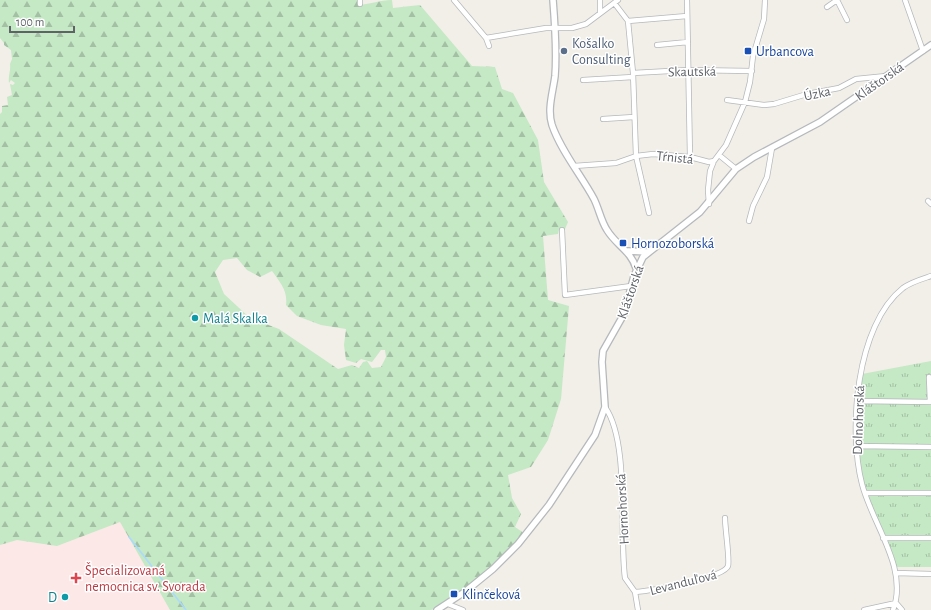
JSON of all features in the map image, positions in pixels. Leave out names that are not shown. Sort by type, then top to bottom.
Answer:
[{"type":"street","points":[[454,0],[486,38],[488,46]]},
{"type":"street","points":[[553,0],[555,28],[555,76],[550,109],[552,124],[558,138],[595,201],[607,230],[617,244],[628,251],[636,268]]},
{"type":"street","points":[[600,0],[600,13]]},
{"type":"street","points":[[486,38],[546,28],[572,28],[586,24],[618,0]]},
{"type":"street","points":[[687,0],[690,157]]},
{"type":"street","points":[[709,204],[708,190],[710,172],[714,160],[726,145],[744,102],[752,71],[753,56],[764,18],[765,0]]},
{"type":"street","points":[[827,7],[837,0],[847,20]]},
{"type":"street","points":[[905,0],[923,51]]},
{"type":"street","points":[[614,4],[628,21],[633,75],[636,156]]},
{"type":"street","points":[[628,21],[687,16]]},
{"type":"street","points":[[657,45],[688,42]]},
{"type":"street","name":"Kláštorská","points":[[437,610],[448,607],[493,569],[522,539],[549,505],[591,441],[600,423],[604,408],[603,351],[624,314],[636,268],[648,252],[696,216],[709,204],[736,169],[820,122],[931,45]]},
{"type":"street","name":"Skautská","points":[[583,80],[688,70],[752,71]]},
{"type":"street","name":"Úzka","points":[[727,100],[764,105],[774,104],[807,94],[838,88],[856,79],[888,75]]},
{"type":"street","points":[[603,119],[634,117]]},
{"type":"street","points":[[749,221],[752,206],[767,177],[772,148]]},
{"type":"street","name":"Tŕnistá","points":[[574,166],[616,163],[636,156],[653,154],[690,157],[709,162],[714,160]]},
{"type":"street","points":[[719,155],[736,169]]},
{"type":"street","name":"Tŕnistá","points":[[636,156],[649,213]]},
{"type":"street","points":[[562,230],[565,295],[631,286]]},
{"type":"street","points":[[628,251],[648,252]]},
{"type":"street","name":"Dolnohorská","points":[[894,610],[898,584],[896,574],[862,486],[856,446],[857,401],[860,374],[870,339],[883,312],[902,289],[931,276]]},
{"type":"street","points":[[857,401],[930,402],[929,377]]},
{"type":"street","name":"Hornohorská","points":[[604,408],[611,416],[615,432],[620,468],[625,578],[635,592],[638,610]]},
{"type":"street","points":[[856,446],[931,447]]},
{"type":"street","points":[[865,493],[931,493]]},
{"type":"street","name":"Levanduľová","points":[[635,592],[656,590],[705,578],[725,570],[728,566],[725,518]]},
{"type":"street","points":[[883,538],[931,538]]},
{"type":"street","points":[[896,574],[931,574]]},
{"type":"street","points":[[864,610],[896,603],[902,610]]},
{"type":"street","points":[[448,607],[463,610]]},
{"type":"shaded area","name":"Špecializovaná nemocnica sv. Svorada","points":[[120,522],[170,610],[0,610],[0,545],[17,540],[57,546]]},
{"type":"green space","points":[[0,0],[357,0],[359,5],[392,0],[393,8],[420,5],[472,66],[495,67],[502,89],[513,93],[538,140],[544,182],[568,222],[565,229],[559,230],[558,234],[543,236],[548,300],[569,306],[561,399],[548,440],[531,467],[508,475],[512,498],[521,514],[515,527],[524,533],[504,557],[463,592],[431,610],[170,610],[120,522],[57,546],[17,540],[0,545],[0,114],[2,112],[2,106],[8,105],[7,97],[12,95],[10,84],[13,85],[15,83],[11,80],[9,83],[10,64],[12,59],[11,50],[4,45],[0,38]],"holes":[[[237,258],[247,270],[260,277],[272,271],[285,291],[286,305],[297,316],[321,325],[346,329],[344,345],[346,360],[356,363],[361,359],[372,362],[381,350],[385,350],[386,357],[381,367],[372,368],[367,361],[363,362],[359,368],[352,365],[338,369],[279,329],[250,318],[224,294],[215,272],[223,260]]]},
{"type":"green space","points":[[931,361],[931,567],[896,567],[867,494],[861,469],[858,433],[862,374]]},
{"type":"waterway","points":[[129,537],[186,610]]},
{"type":"place","name":"Košalko Consulting","points":[[564,51]]},
{"type":"place","name":"Urbancova","points":[[748,51]]},
{"type":"place","name":"Hornozoborská","points":[[623,243]]},
{"type":"place","name":"Malá Skalka","points":[[195,318]]},
{"type":"place","name":"Špecializovaná nemocnica sv. Svorada","points":[[76,578]]},
{"type":"place","name":"Klinčeková","points":[[454,594]]},
{"type":"place","name":"D","points":[[65,597]]}]
